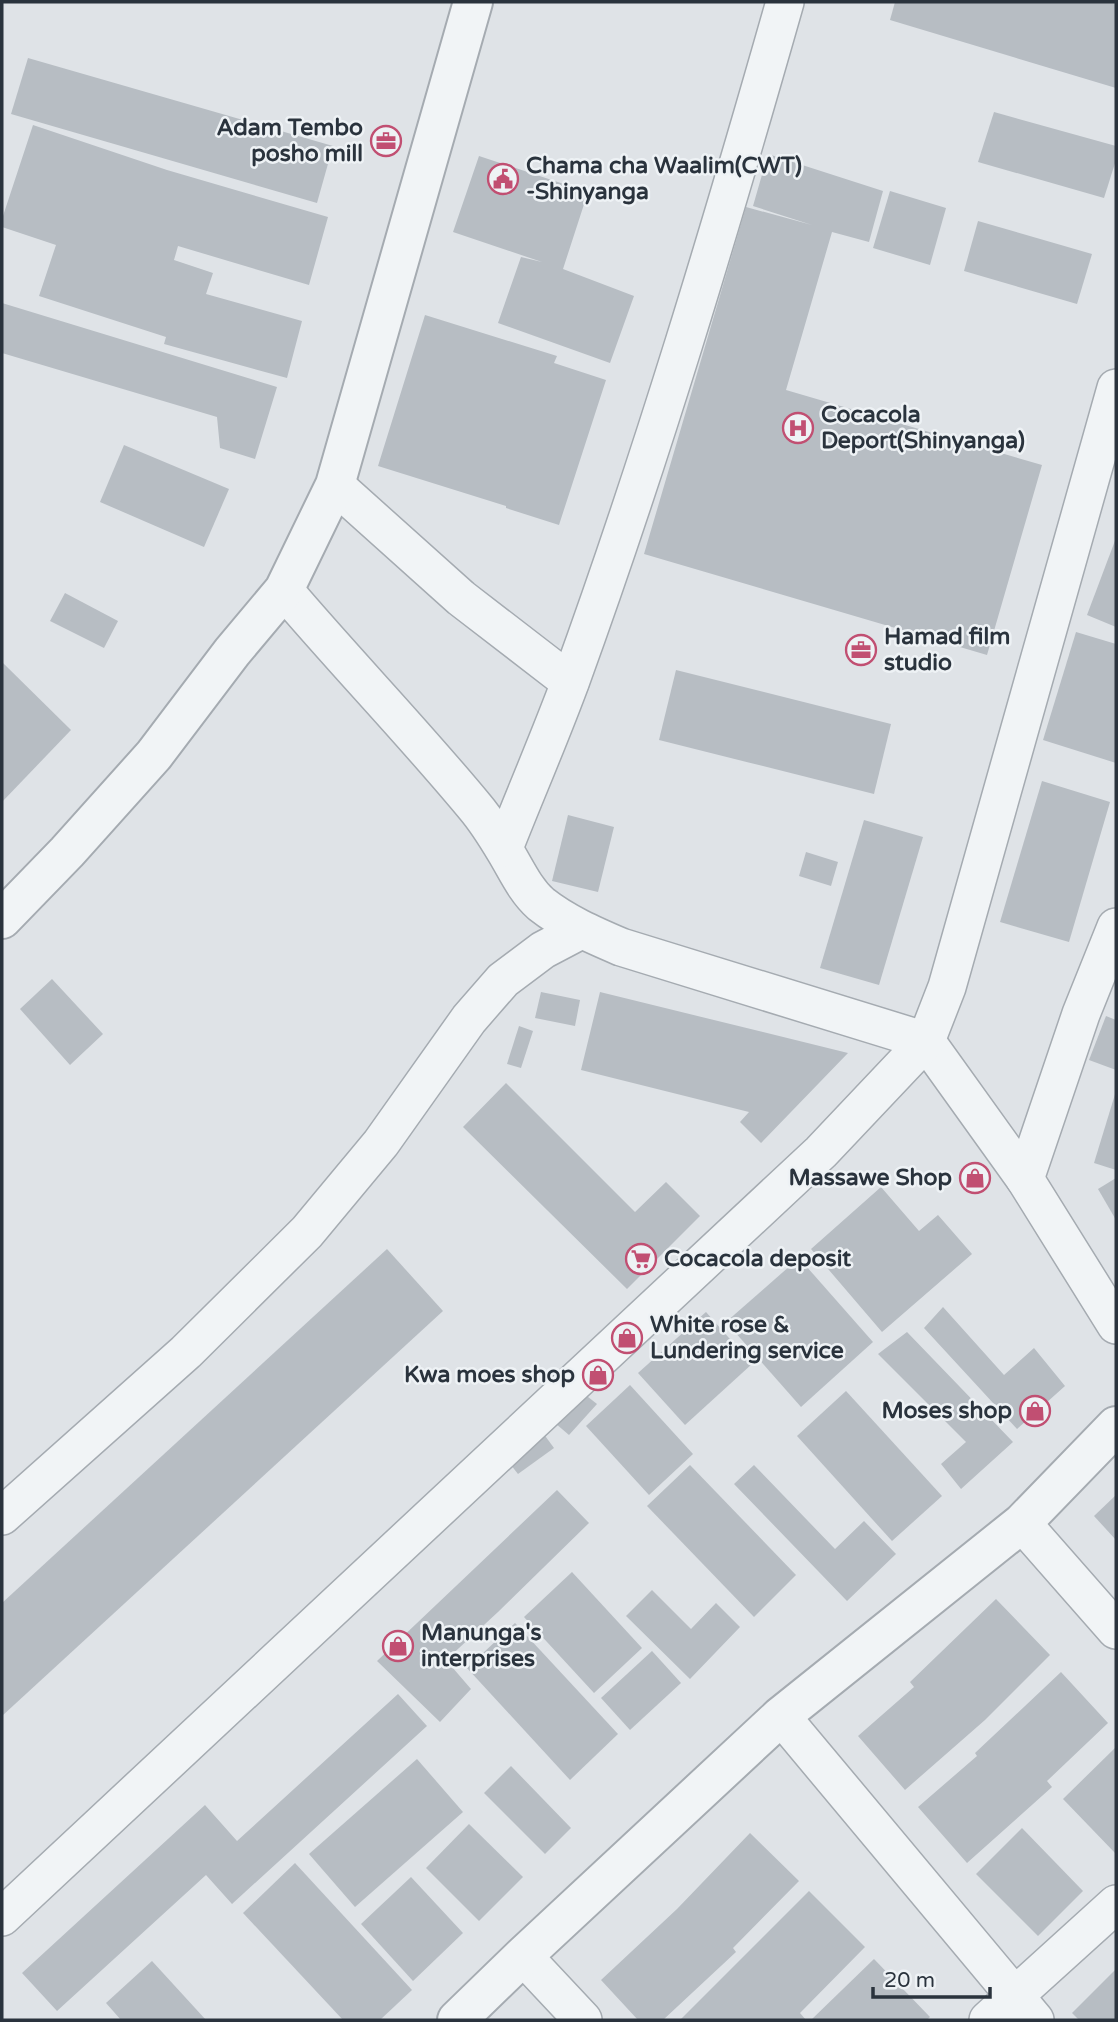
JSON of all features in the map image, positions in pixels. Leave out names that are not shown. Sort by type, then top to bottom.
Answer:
[{"type":"street","points":[[2,919],[67,852],[154,755],[232,652],[284,590],[335,485],[473,2]]},
{"type":"street","points":[[504,848],[570,682],[617,549],[720,228],[785,2]]},
{"type":"street","points":[[2,1917],[821,1152],[926,1041],[951,974],[1116,388]]},
{"type":"street","points":[[335,485],[461,598],[570,682]]},
{"type":"street","points":[[284,590],[337,653],[402,721],[477,810],[540,903],[581,930],[621,947],[926,1041],[1025,1179],[1116,1325]]},
{"type":"street","points":[[1025,1179],[1081,1014],[1116,927]]},
{"type":"street","points":[[2,1516],[186,1352],[307,1232],[381,1143],[469,1019],[503,980],[543,950],[581,930]]},
{"type":"street","points":[[457,2020],[781,1716],[1022,1523],[1116,1426]]},
{"type":"street","points":[[1022,1523],[1116,1630]]},
{"type":"street","points":[[781,1716],[1012,2012],[1116,1904]]},
{"type":"street","points":[[523,1956],[583,2020]]},
{"type":"building","points":[[895,2],[1116,2],[1116,88],[890,20]]},
{"type":"building","points":[[28,58],[333,146],[317,203],[11,114]]},
{"type":"building","points":[[994,112],[1116,146],[1116,160],[1104,198],[978,162]]},
{"type":"building","points":[[33,125],[167,170],[328,217],[309,285],[178,246],[174,260],[213,273],[206,294],[302,321],[287,378],[164,344],[166,337],[39,296],[56,245],[2,227],[2,219]]},
{"type":"building","name":"Cocacola Deport(Shinyanga)","points":[[768,154],[883,191],[869,242],[832,232],[786,390],[1042,465],[987,655],[644,554],[746,207],[812,225],[753,206]]},
{"type":"building","points":[[479,156],[588,192],[563,269],[634,296],[610,363],[498,323],[521,257],[542,262],[453,232]]},
{"type":"building","points":[[890,191],[946,208],[930,265],[873,248]]},
{"type":"building","points":[[978,221],[1092,254],[1077,304],[964,271]]},
{"type":"building","points":[[2,303],[277,387],[255,459],[220,448],[217,417],[2,353]]},
{"type":"building","points":[[425,315],[557,356],[554,363],[606,380],[559,525],[378,466]]},
{"type":"building","points":[[124,445],[229,489],[204,547],[100,502]]},
{"type":"building","points":[[1116,538],[1116,627],[1087,615]]},
{"type":"building","points":[[65,593],[118,621],[104,648],[50,621]]},
{"type":"building","points":[[1076,632],[1116,644],[1116,763],[1043,740]]},
{"type":"building","points":[[2,662],[71,730],[2,802]]},
{"type":"building","points":[[676,670],[891,724],[874,794],[659,740]]},
{"type":"building","points":[[1042,781],[1110,802],[1069,942],[1000,922]]},
{"type":"building","points":[[568,815],[614,827],[598,892],[552,881]]},
{"type":"building","points":[[864,820],[923,837],[879,985],[820,968]]},
{"type":"building","points":[[806,852],[838,862],[831,886],[799,876]]},
{"type":"building","points":[[52,979],[103,1034],[70,1065],[20,1009]]},
{"type":"building","points":[[541,992],[580,1000],[575,1026],[535,1018]]},
{"type":"building","points":[[600,992],[848,1053],[761,1143],[740,1122],[749,1112],[581,1070]]},
{"type":"building","points":[[1106,1016],[1116,1020],[1116,1070],[1089,1060]]},
{"type":"building","points":[[519,1026],[533,1031],[521,1068],[507,1064]]},
{"type":"building","points":[[506,1083],[635,1212],[666,1182],[700,1216],[627,1289],[463,1127]]},
{"type":"building","points":[[1116,1091],[1116,1170],[1094,1163]]},
{"type":"building","points":[[1116,1178],[1116,1220],[1098,1189]]},
{"type":"building","points":[[881,1187],[919,1231],[938,1215],[972,1254],[882,1332],[811,1249]]},
{"type":"building","points":[[387,1249],[443,1311],[2,1716],[2,1603]]},
{"type":"building","points":[[799,1258],[873,1342],[801,1407],[726,1322]]},
{"type":"building","points":[[943,1307],[1004,1375],[1034,1348],[1065,1386],[1017,1429],[924,1328]]},
{"type":"building","points":[[706,1312],[752,1364],[685,1425],[638,1373]]},
{"type":"building","points":[[907,1332],[1013,1442],[961,1489],[941,1464],[966,1442],[878,1354]]},
{"type":"building","points":[[630,1385],[693,1454],[649,1495],[586,1426]]},
{"type":"building","points":[[846,1391],[942,1496],[892,1541],[797,1436]]},
{"type":"building","points":[[583,1393],[597,1404],[569,1435],[555,1423]]},
{"type":"building","points":[[543,1433],[554,1448],[518,1474],[507,1460]]},
{"type":"building","points":[[690,1465],[796,1575],[754,1617],[647,1506]]},
{"type":"building","points":[[754,1465],[835,1549],[864,1521],[896,1554],[847,1601],[734,1484]]},
{"type":"building","points":[[557,1490],[589,1523],[446,1660],[471,1689],[440,1722],[377,1661]]},
{"type":"building","points":[[1116,1495],[1116,1540],[1094,1516]]},
{"type":"building","points":[[572,1572],[642,1648],[594,1693],[524,1617]]},
{"type":"building","points":[[652,1590],[691,1629],[716,1603],[740,1627],[690,1679],[626,1616]]},
{"type":"building","points":[[996,1599],[1050,1655],[985,1720],[905,1790],[858,1736],[914,1687],[910,1682]]},
{"type":"building","points":[[515,1623],[618,1734],[570,1780],[467,1668]]},
{"type":"building","points":[[652,1651],[681,1683],[630,1730],[601,1698]]},
{"type":"building","points":[[1061,1672],[1108,1723],[1047,1781],[1052,1787],[967,1863],[918,1807],[977,1756],[975,1753]]},
{"type":"building","points":[[398,1694],[427,1726],[232,1904],[206,1875],[57,2011],[22,1973],[205,1805],[237,1841]]},
{"type":"building","points":[[1116,1747],[1116,1854],[1063,1799]]},
{"type":"building","points":[[417,1759],[463,1812],[355,1907],[309,1854]]},
{"type":"building","points":[[511,1766],[571,1828],[545,1854],[484,1793]]},
{"type":"building","points":[[469,1824],[523,1877],[479,1921],[426,1868]]},
{"type":"building","points":[[1022,1828],[1083,1891],[1038,1936],[976,1874]]},
{"type":"building","points":[[750,1833],[799,1881],[733,1948],[736,1952],[663,2020],[638,2020],[601,1980],[677,1909]]},
{"type":"building","points":[[295,1863],[412,1990],[380,2020],[343,2020],[243,1913]]},
{"type":"building","points":[[411,1877],[463,1933],[413,1981],[361,1924]]},
{"type":"building","points":[[809,1891],[865,1947],[800,2013],[806,2020],[680,2020]]},
{"type":"building","points":[[874,1959],[930,2017],[927,2020],[811,2020]]},
{"type":"building","points":[[152,1961],[206,2020],[121,2020],[106,2003]]},
{"type":"building","points":[[1116,1969],[1116,2020],[1079,2020],[1072,2013]]},
{"type":"place","name":"Adam Tembo posho mill","points":[[386,141]]},
{"type":"place","name":"Chama cha Waalim(CWT) -Shinyanga","points":[[503,179]]},
{"type":"place","name":"Cocacola Deport(Shinyanga)","points":[[798,428]]},
{"type":"place","name":"Hamad film studio","points":[[861,650]]},
{"type":"place","name":"Massawe Shop","points":[[975,1178]]},
{"type":"place","name":"Cocacola deposit","points":[[641,1259]]},
{"type":"place","name":"White rose & Lundering service","points":[[627,1338]]},
{"type":"place","name":"Kwa moes shop","points":[[598,1375]]},
{"type":"place","name":"Moses shop","points":[[1035,1411]]},
{"type":"place","name":"Manunga's interprises","points":[[398,1646]]}]
